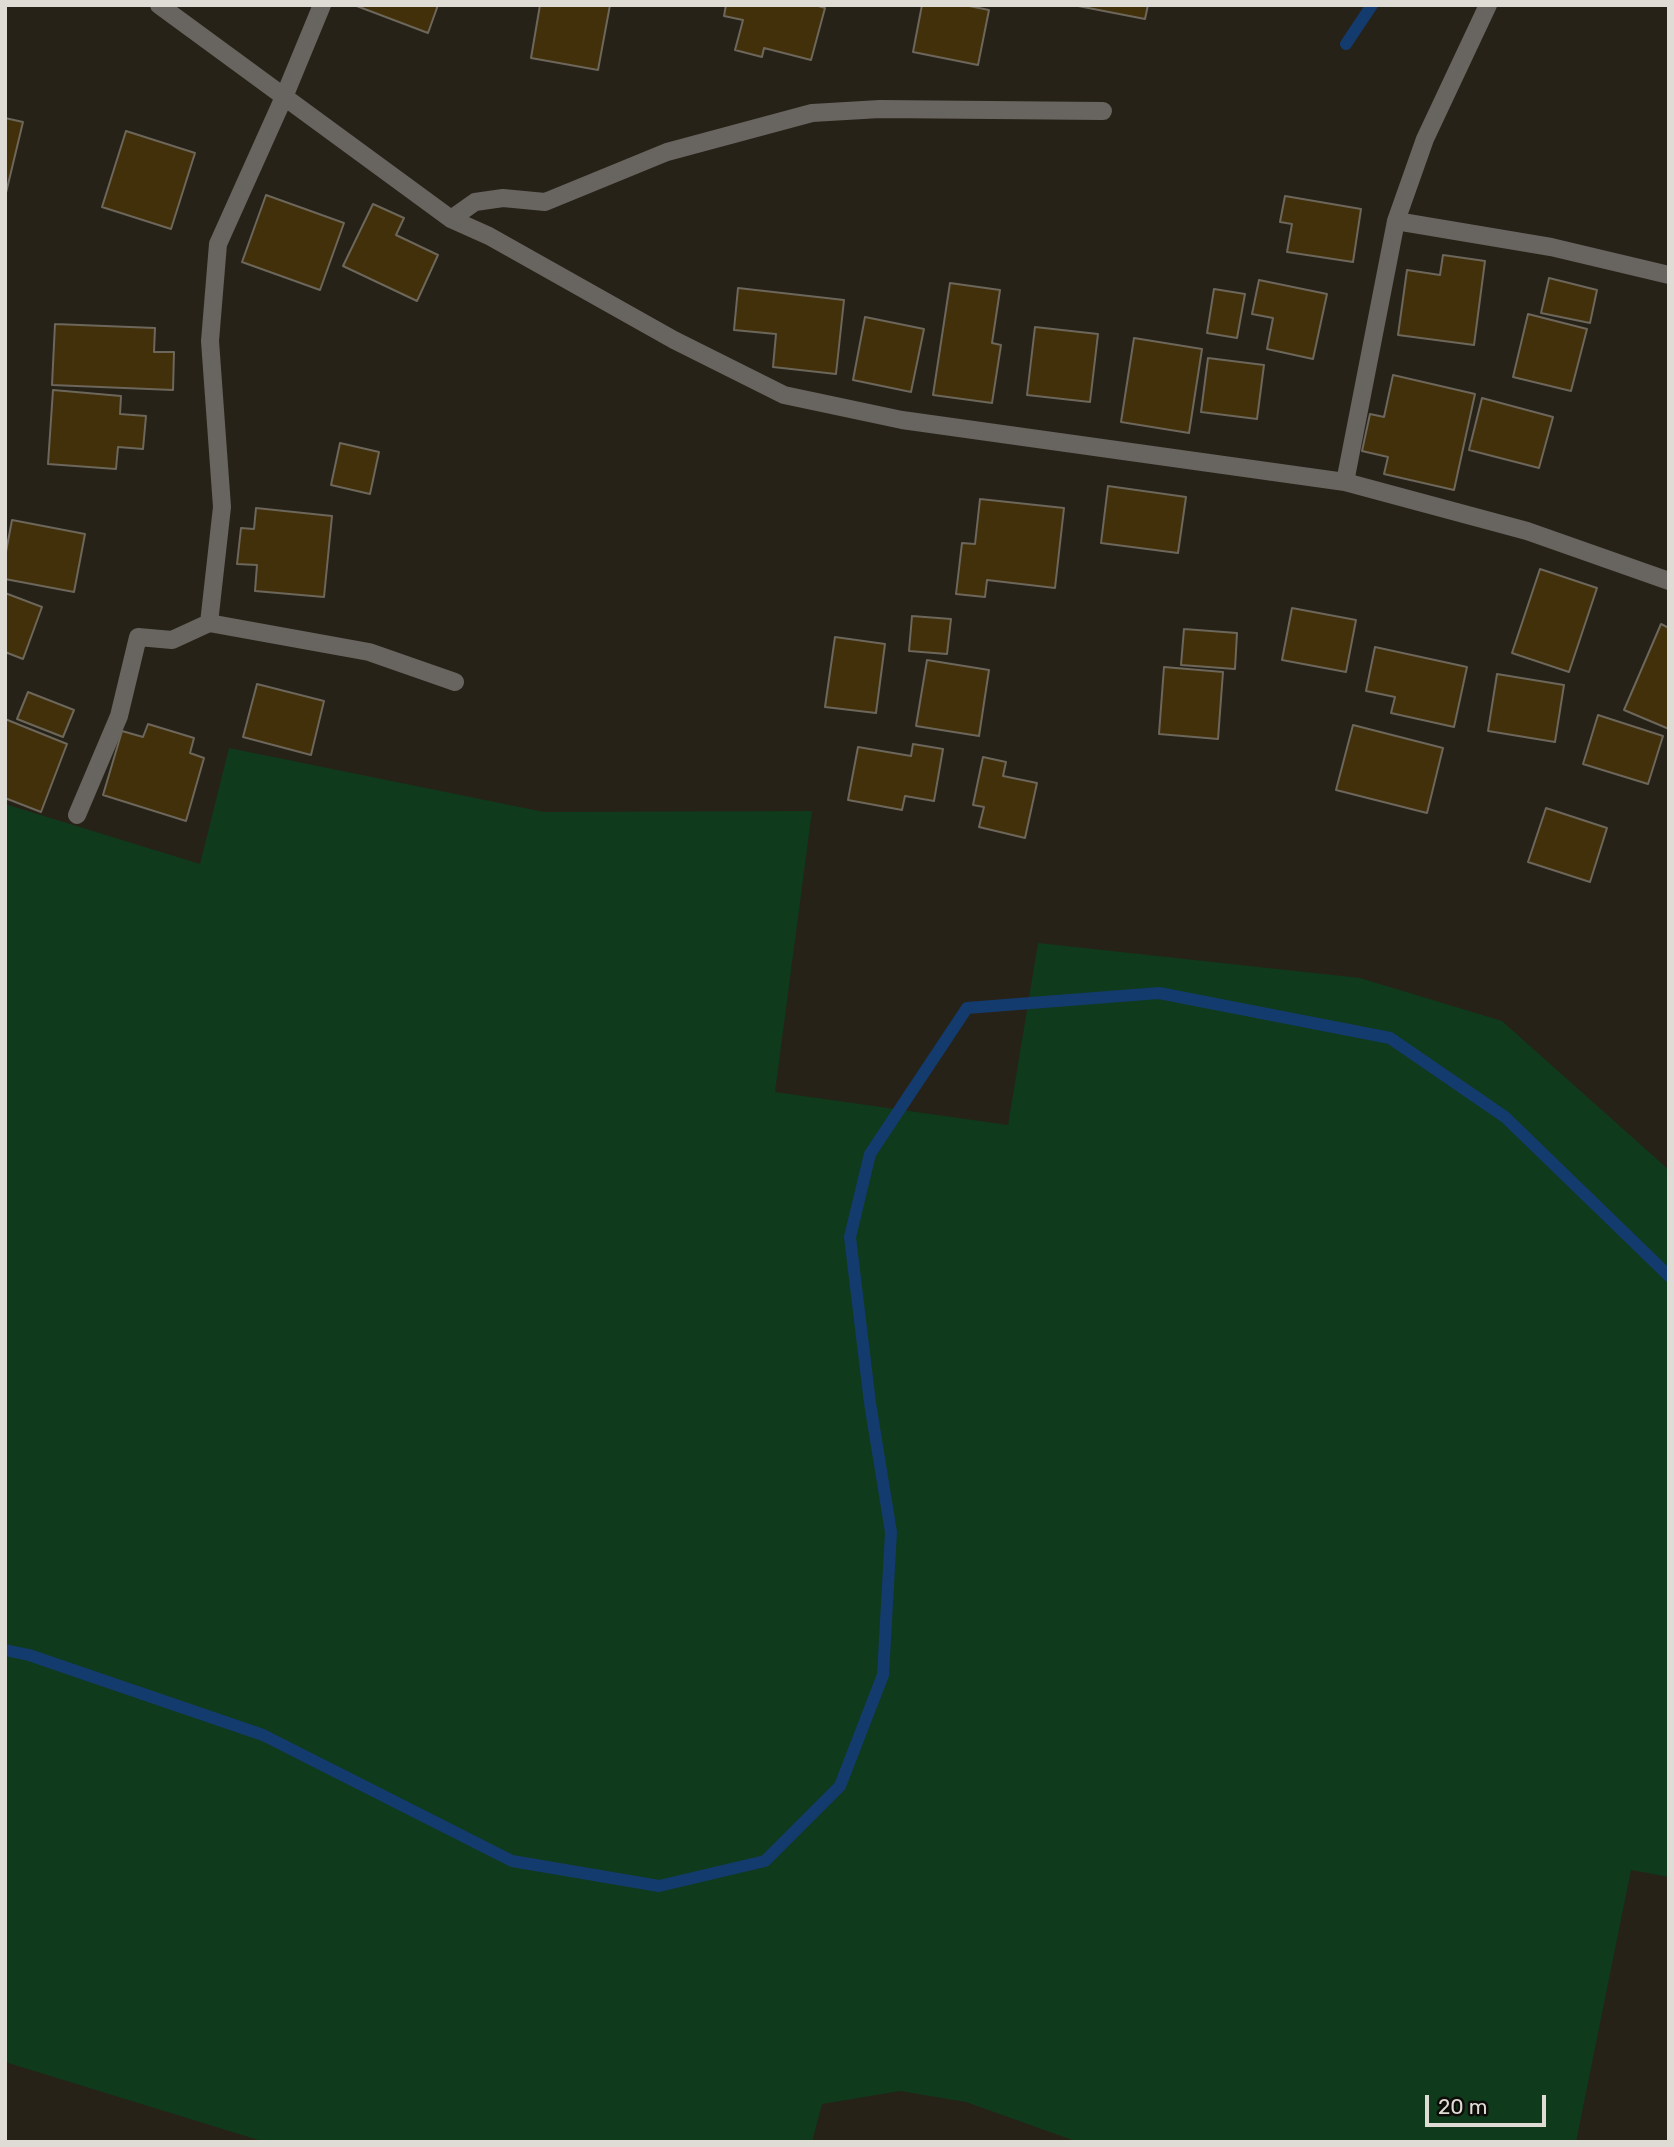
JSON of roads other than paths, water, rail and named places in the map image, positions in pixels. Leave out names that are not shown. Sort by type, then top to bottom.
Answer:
[{"type":"street","points":[[159,5],[452,219],[489,236],[674,340],[784,395],[902,420],[1345,482],[1527,531],[1669,581]]},
{"type":"street","points":[[209,623],[222,507],[210,341],[218,244],[322,5]]},
{"type":"street","points":[[1345,482],[1396,221],[1425,139],[1488,5]]},
{"type":"street","points":[[452,219],[475,202],[503,198],[545,202],[667,152],[812,113],[880,109],[1103,111]]},
{"type":"street","points":[[1396,221],[1551,247],[1669,275]]},
{"type":"street","points":[[76,815],[120,716],[138,637],[172,640],[209,623],[369,652],[455,682]]},
{"type":"waterway","points":[[1346,44],[1372,5]]},
{"type":"waterway","points":[[5,1650],[29,1655],[263,1735],[512,1861],[659,1886],[765,1861],[840,1786],[883,1675],[891,1532],[870,1403],[850,1237],[870,1154],[967,1008],[1159,993],[1390,1038],[1505,1117],[1669,1276]]}]
